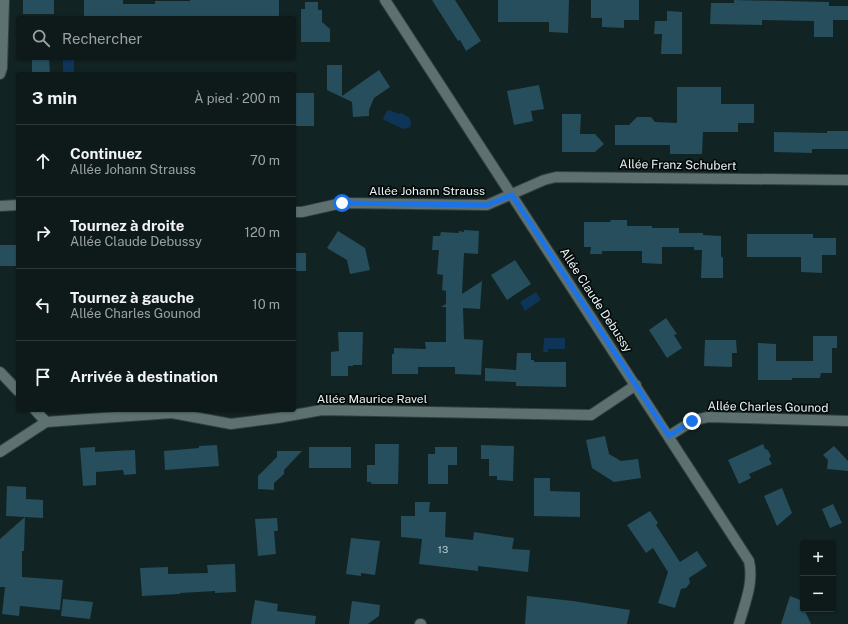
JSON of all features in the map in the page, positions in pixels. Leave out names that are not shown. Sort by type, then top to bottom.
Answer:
[{"type":"street","points":[[0,74],[2,68],[4,0]]},
{"type":"street","name":"Allée Claude Debussy","points":[[385,0],[750,561],[752,570],[751,581],[740,624]]},
{"type":"street","name":"Allée Franz Schubert","points":[[512,195],[544,180],[556,177],[848,180]]},
{"type":"street","name":"Allée Johann Strauss","points":[[296,212],[342,203],[487,205],[512,195]]},
{"type":"street","points":[[0,206],[16,205]]},
{"type":"street","points":[[0,372],[16,389]]},
{"type":"street","name":"Allée Maurice Ravel","points":[[46,422],[172,413],[230,424],[322,410],[591,415],[636,385]]},
{"type":"street","points":[[0,452],[46,422],[37,412]]},
{"type":"street","name":"Allée Charles Gounod","points":[[669,436],[692,421],[708,417],[848,421]]},
{"type":"water","points":[[62,60],[74,60],[74,72],[63,72]]},
{"type":"water","points":[[389,110],[399,114],[401,113],[410,118],[410,127],[403,129],[384,120],[383,118]]},
{"type":"water","points":[[536,292],[541,300],[525,311],[520,302]]},
{"type":"water","points":[[544,338],[565,338],[565,349],[548,349],[548,352],[543,352]]},
{"type":"building","points":[[23,0],[54,0],[54,14],[23,14]]},
{"type":"building","points":[[84,0],[123,0],[123,4],[155,4],[155,1],[279,0],[279,16],[84,16]]},
{"type":"building","points":[[432,0],[455,0],[481,41],[466,51]]},
{"type":"building","points":[[498,0],[569,0],[568,33],[549,32],[549,22],[498,22]]},
{"type":"building","points":[[591,0],[639,0],[639,20],[624,20],[624,28],[602,27],[602,18],[591,18]]},
{"type":"building","points":[[734,0],[829,2],[829,6],[848,6],[848,20],[833,20],[833,37],[814,37],[814,21],[762,20],[762,25],[710,24],[711,3],[734,3]]},
{"type":"building","points":[[305,2],[318,2],[318,10],[322,10],[322,22],[330,29],[330,42],[301,42],[301,9],[305,9]]},
{"type":"building","points":[[667,11],[682,12],[682,54],[661,54],[662,34],[654,34],[655,21],[667,21]]},
{"type":"building","points":[[32,60],[49,60],[50,72],[32,72]]},
{"type":"building","points":[[327,65],[342,65],[342,96],[379,70],[390,87],[374,98],[369,110],[369,116],[353,117],[352,102],[327,90]]},
{"type":"building","points":[[539,85],[544,109],[531,111],[533,121],[514,125],[507,91]]},
{"type":"building","points":[[677,87],[721,87],[721,104],[754,104],[754,123],[738,123],[738,132],[703,132],[702,154],[670,154],[670,145],[615,145],[615,125],[629,125],[637,117],[651,117],[655,122],[677,123]]},
{"type":"building","points":[[296,93],[314,93],[314,126],[296,126]]},
{"type":"building","points":[[562,114],[581,114],[580,134],[595,134],[604,144],[595,152],[562,152]]},
{"type":"building","points":[[827,131],[848,131],[848,149],[812,149],[812,153],[774,152],[774,132],[827,133]]},
{"type":"building","points":[[611,220],[627,220],[627,226],[679,228],[679,233],[703,233],[703,235],[721,236],[723,278],[701,278],[702,250],[694,250],[694,247],[662,247],[662,264],[642,263],[642,251],[602,251],[602,254],[590,254],[591,247],[584,247],[584,222],[610,222]]},
{"type":"building","points":[[464,230],[479,231],[478,254],[464,253],[462,294],[482,281],[480,309],[463,308],[464,339],[483,340],[481,375],[455,374],[455,367],[418,367],[418,374],[392,374],[392,354],[394,354],[394,348],[426,349],[425,342],[446,342],[446,307],[441,307],[446,304],[446,291],[442,290],[443,275],[437,274],[439,250],[432,250],[433,236],[440,236],[441,232],[459,233],[459,231],[464,232]]},
{"type":"building","points":[[338,231],[365,248],[370,270],[350,274],[347,260],[327,248]]},
{"type":"building","points":[[747,234],[813,234],[813,238],[836,238],[836,255],[822,255],[822,273],[801,272],[801,257],[747,257]]},
{"type":"building","points":[[0,245],[16,245],[16,266],[0,266]]},
{"type":"building","points":[[296,253],[306,253],[306,271],[296,271]]},
{"type":"building","points":[[515,260],[531,284],[507,300],[491,275]]},
{"type":"building","points":[[666,318],[677,334],[674,335],[682,348],[667,358],[649,330]]},
{"type":"building","points":[[338,332],[363,332],[362,365],[348,366],[348,376],[331,376],[331,352],[339,351]]},
{"type":"building","points":[[813,336],[837,336],[837,348],[832,348],[832,373],[821,373],[820,378],[758,380],[758,343],[776,344],[776,361],[813,361]]},
{"type":"building","points":[[705,340],[736,340],[737,353],[732,353],[732,367],[704,366]]},
{"type":"building","points":[[517,353],[531,353],[531,360],[534,360],[534,362],[566,362],[566,387],[516,386],[516,382],[485,381],[485,368],[516,370]]},
{"type":"building","points":[[605,436],[609,454],[621,461],[638,459],[641,478],[614,482],[592,468],[586,440]]},
{"type":"building","points":[[375,444],[399,444],[398,484],[371,484],[371,482],[367,482],[367,465],[375,465]]},
{"type":"building","points":[[763,444],[771,456],[769,459],[772,464],[749,474],[751,478],[739,484],[728,460]]},
{"type":"building","points":[[217,445],[219,466],[165,470],[164,451]]},
{"type":"building","points":[[481,445],[514,446],[513,481],[497,480],[497,476],[489,476],[489,459],[481,459]]},
{"type":"building","points":[[834,446],[848,461],[848,471],[827,469],[828,460],[823,455]]},
{"type":"building","points":[[95,447],[95,452],[135,450],[136,474],[124,475],[123,470],[96,472],[96,485],[83,486],[80,448]]},
{"type":"building","points":[[309,447],[351,447],[351,468],[309,468]]},
{"type":"building","points":[[435,447],[457,447],[457,465],[448,465],[448,484],[428,484],[428,454],[435,454]]},
{"type":"building","points":[[277,451],[302,451],[284,470],[284,474],[274,483],[274,490],[258,489],[258,476],[277,457]]},
{"type":"building","points":[[534,478],[550,478],[550,491],[580,492],[580,517],[534,516]]},
{"type":"building","points":[[7,486],[26,487],[26,499],[43,500],[43,518],[6,516]]},
{"type":"building","points":[[782,488],[792,513],[777,526],[764,496]]},
{"type":"building","points":[[415,502],[430,502],[429,512],[446,512],[445,537],[473,540],[474,532],[514,538],[512,549],[530,550],[528,572],[478,566],[478,571],[419,564],[422,539],[401,537],[401,516],[415,516]]},
{"type":"building","points":[[833,504],[842,523],[830,528],[822,509]]},
{"type":"building","points":[[650,511],[658,523],[656,525],[680,562],[697,551],[707,566],[689,578],[690,583],[686,588],[681,589],[675,608],[658,603],[668,572],[653,548],[646,553],[627,525]]},
{"type":"building","points":[[25,517],[24,551],[22,551],[22,577],[63,580],[60,610],[20,606],[19,616],[2,614],[5,587],[0,587],[0,539]]},
{"type":"building","points":[[277,518],[278,531],[274,531],[276,554],[258,556],[255,519]]},
{"type":"building","points":[[351,538],[380,541],[375,575],[361,573],[361,576],[346,574]]},
{"type":"building","points":[[235,564],[236,592],[215,593],[215,591],[142,596],[140,568],[168,567],[168,574],[208,573],[207,565]]},
{"type":"building","points":[[527,596],[573,601],[630,610],[627,624],[525,624]]},
{"type":"building","points":[[790,596],[800,600],[800,612],[805,612],[811,624],[781,624]]},
{"type":"building","points":[[63,599],[93,602],[90,619],[61,616]]},
{"type":"building","points":[[255,600],[278,604],[277,611],[316,616],[315,624],[251,624]]},
{"type":"building","points":[[352,601],[380,605],[379,616],[368,624],[349,624]]},
{"type":"route","points":[[342,203],[487,205],[512,195],[669,436],[692,421]]}]
